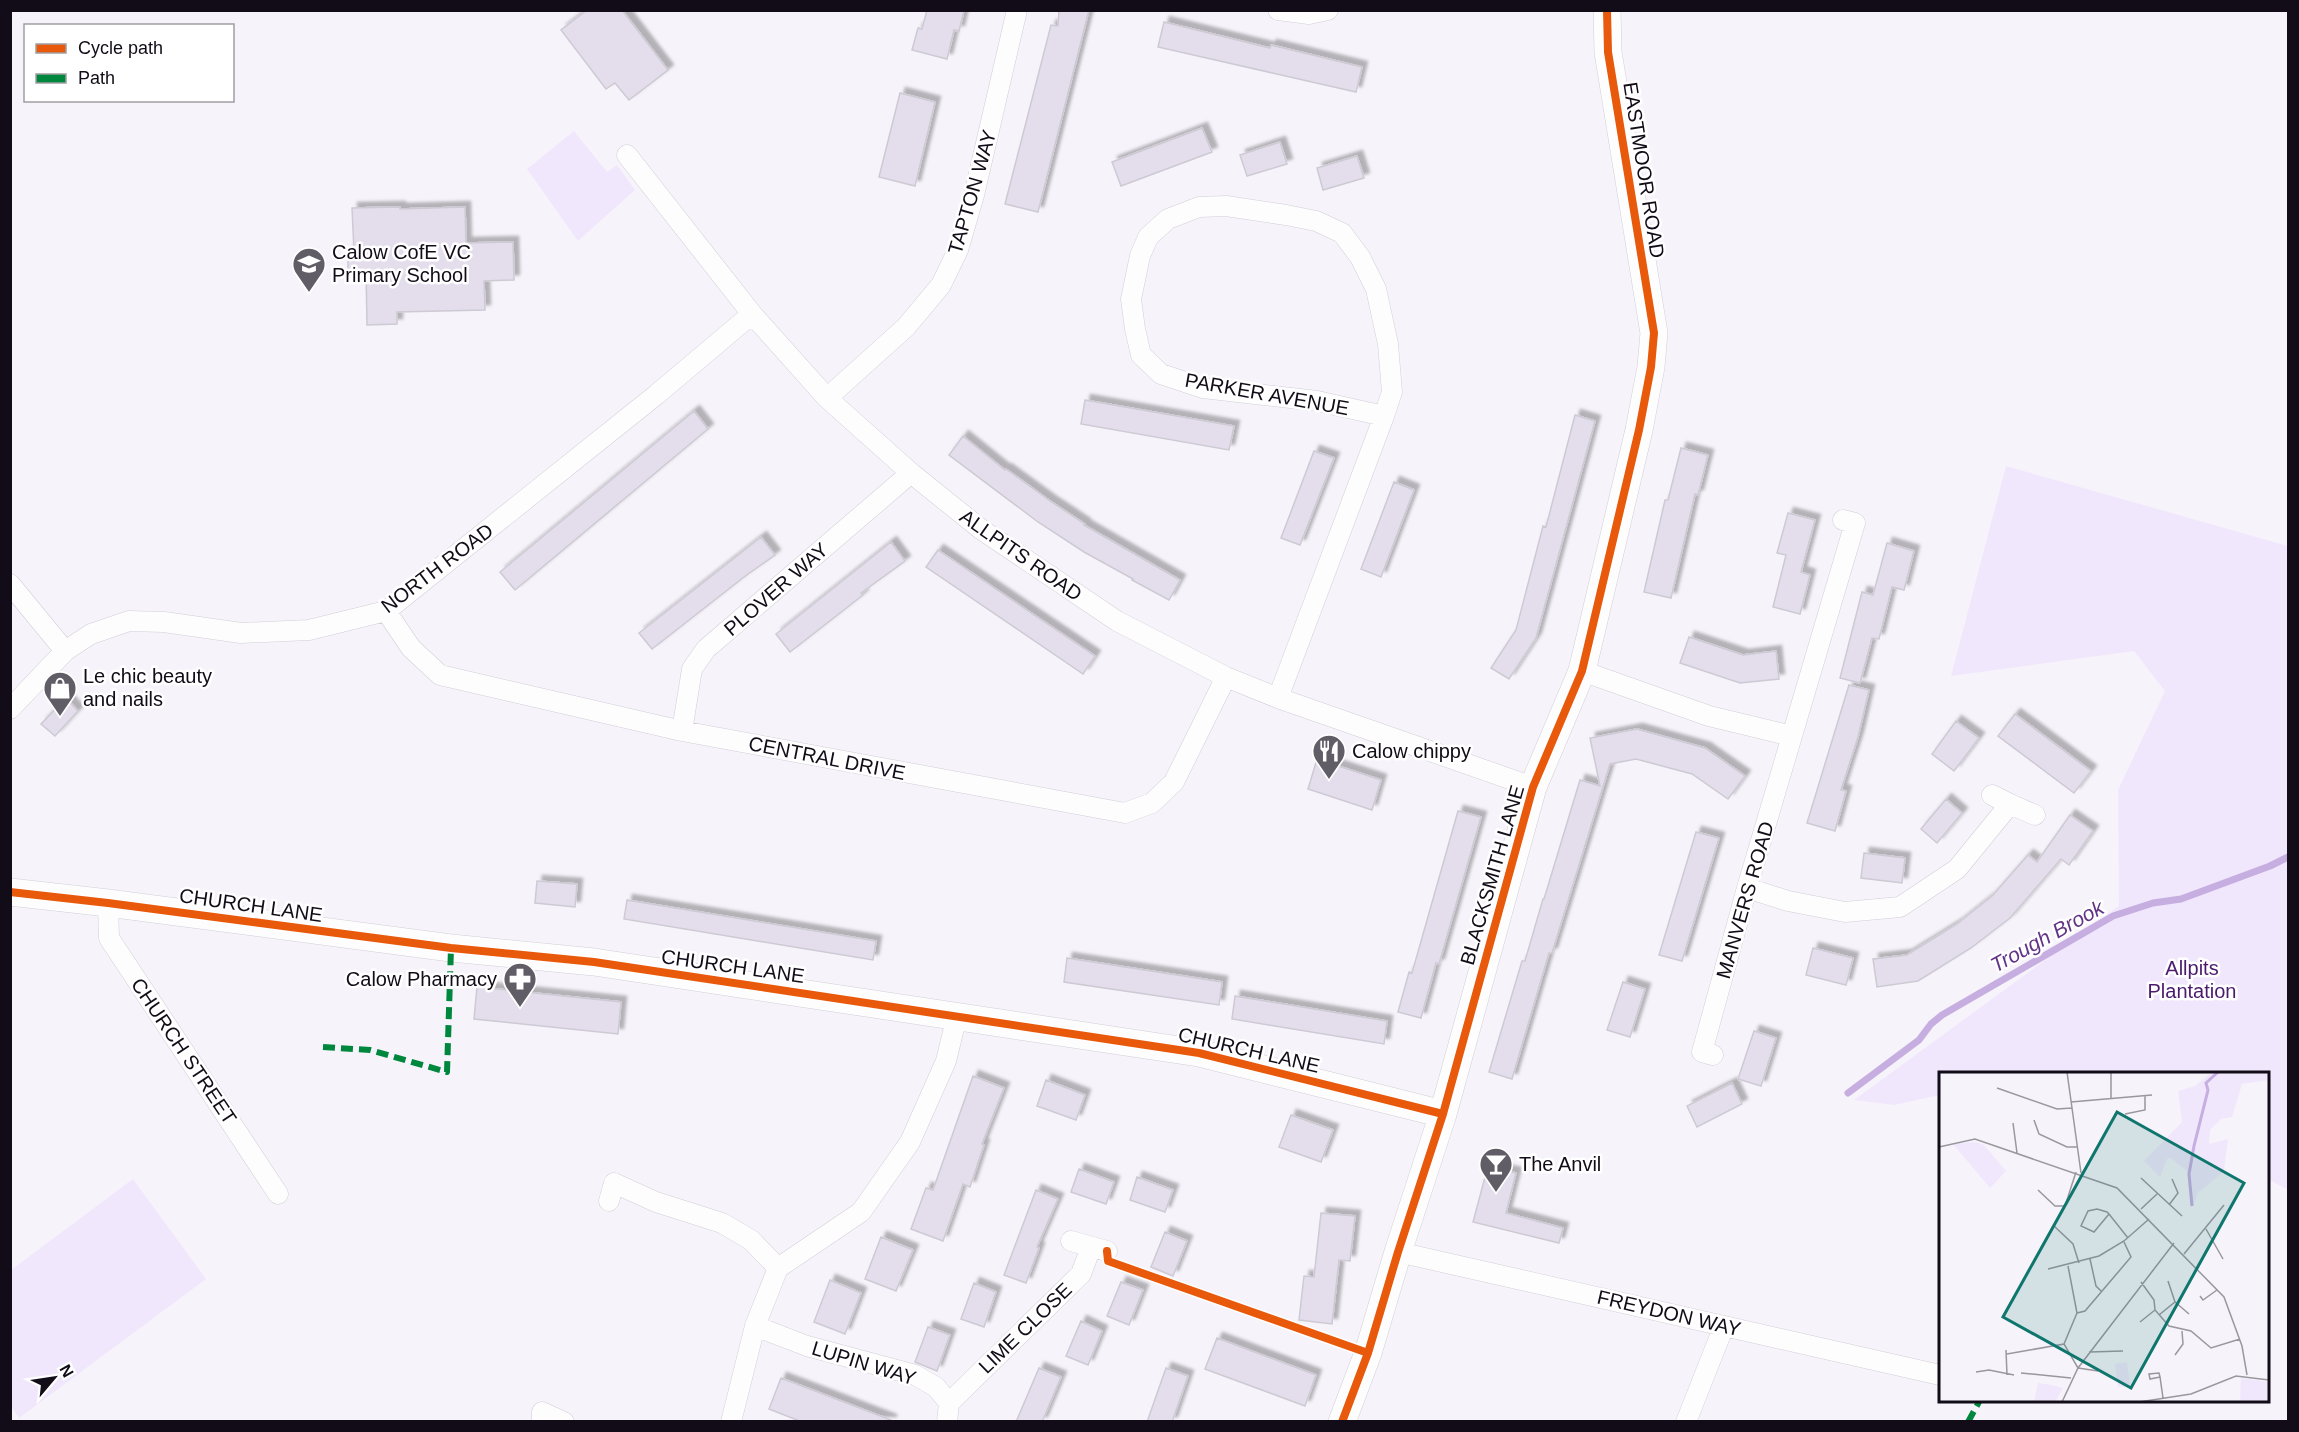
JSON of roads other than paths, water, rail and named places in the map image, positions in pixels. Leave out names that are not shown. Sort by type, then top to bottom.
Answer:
[{"type":"street","name":"TAPTON WAY","points":[[827,398],[906,327],[941,285],[958,250],[974,195],[1017,10]]},
{"type":"street","points":[[1278,10],[1309,14],[1328,10]]},
{"type":"street","name":"EASTMOOR ROAD","points":[[1606,10],[1608,52],[1654,333]]},
{"type":"street","name":"ALLPITS ROAD","points":[[627,155],[752,314],[827,398],[911,473],[982,530],[1117,621],[1226,677],[1278,698],[1533,787]]},
{"type":"street","name":"PARKER AVENUE","points":[[1278,698],[1384,416],[1392,392],[1388,344],[1376,289],[1360,257],[1342,232],[1316,221],[1226,207],[1199,207],[1168,219],[1148,237],[1140,256],[1131,299],[1141,355],[1161,374],[1203,388],[1317,401],[1384,416]]},
{"type":"street","name":"NORTH ROAD","points":[[10,709],[65,651],[91,634],[129,621],[164,622],[241,633],[309,630],[386,611],[656,395],[752,314]]},
{"type":"street","name":"BLACKSMITH LANE","points":[[1342,1422],[1368,1353],[1443,1114],[1533,787],[1582,671],[1639,430],[1651,367],[1654,333]]},
{"type":"street","name":"PLOVER WAY","points":[[682,731],[692,669],[706,649],[911,473]]},
{"type":"street","name":"MANVERS ROAD","points":[[1701,1052],[1855,523],[1843,520]]},
{"type":"street","points":[[10,584],[65,651]]},
{"type":"street","name":"CENTRAL DRIVE","points":[[386,611],[411,648],[440,675],[682,731],[1125,813],[1152,803],[1174,782],[1226,677]]},
{"type":"street","points":[[1582,671],[1709,716],[1792,736]]},
{"type":"street","points":[[1992,795],[2035,815]]},
{"type":"street","points":[[1747,888],[1788,901],[1845,912],[1900,907],[1957,869],[2010,804]]},
{"type":"street","name":"CHURCH LANE","points":[[10,892],[451,948],[594,962],[1199,1053],[1443,1114]]},
{"type":"street","name":"CHURCH STREET","points":[[108,903],[109,938],[278,1194]]},
{"type":"street","points":[[731,1422],[755,1326],[778,1268],[861,1212],[910,1142],[946,1061],[957,1016]]},
{"type":"street","points":[[614,1185],[656,1202],[722,1223],[751,1240],[778,1268]]},
{"type":"street","name":"LIME CLOSE","points":[[948,1412],[1081,1274],[1099,1249],[1071,1241]]},
{"type":"street","name":"FREYDON WAY","points":[[1398,1252],[1939,1375]]},
{"type":"street","name":"LUPIN WAY","points":[[755,1326],[807,1346],[915,1375],[936,1387],[948,1412]]},
{"type":"street","points":[[1686,1422],[1724,1326]]},
{"type":"street","points":[[543,1410],[564,1422]]},
{"type":"waterway","name":"Trough Brook","points":[[1848,1093],[1919,1040],[1931,1024],[1942,1015],[2113,916],[2153,903],[2181,899],[2270,866],[2288,857]]},
{"type":"place","name":"Calow CofE VC Primary School","points":[[309,293]]},
{"type":"place","name":"Le chic beauty and nails","points":[[60,717]]},
{"type":"place","name":"Calow chippy","points":[[1329,780]]},
{"type":"place","name":"Calow Pharmacy","points":[[520,1008]]},
{"type":"place","name":"The Anvil","points":[[1496,1193]]},
{"type":"park label","name":"Allpits Plantation","points":[[2192,980]]}]
